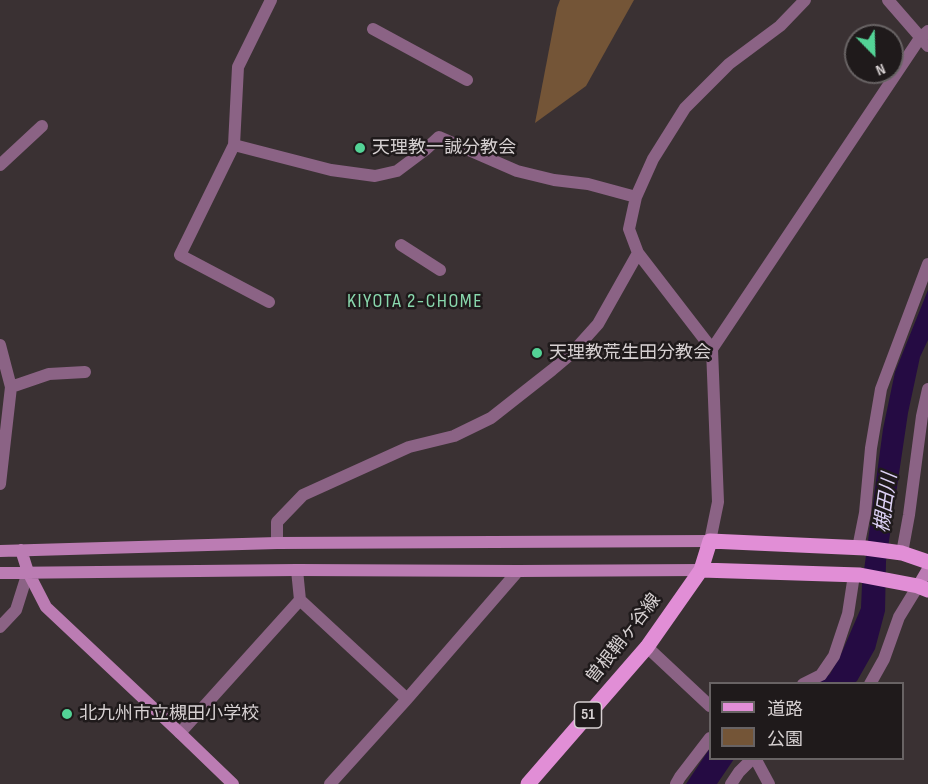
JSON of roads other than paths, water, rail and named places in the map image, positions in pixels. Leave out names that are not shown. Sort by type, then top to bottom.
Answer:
[{"type":"main road","points":[[711,541],[861,548],[902,553],[928,562]]},
{"type":"main road","name":"曽根鞘ヶ谷線","points":[[528,784],[647,647],[701,570],[711,541]]},
{"type":"main road","points":[[701,570],[857,575],[923,588]]},
{"type":"street","points":[[269,302],[180,255],[234,145],[238,67],[271,0]]},
{"type":"street","points":[[0,551],[277,543],[711,541],[718,502],[712,349],[638,253],[629,230],[636,197],[653,159],[685,108],[729,64],[780,26],[805,0]]},
{"type":"street","points":[[712,349],[925,38],[888,0]]},
{"type":"street","points":[[373,29],[467,80]]},
{"type":"street","points":[[0,165],[42,126]]},
{"type":"street","points":[[234,145],[331,170],[375,176],[397,171],[439,137],[517,171],[554,180],[588,184],[636,197]]},
{"type":"street","points":[[401,245],[440,270]]},
{"type":"street","points":[[277,543],[277,522],[303,495],[409,447],[454,436],[491,418],[552,370],[571,354],[598,324],[638,253]]},
{"type":"street","points":[[861,548],[881,389],[928,264]]},
{"type":"street","points":[[0,484],[11,387],[1,349]]},
{"type":"street","points":[[11,387],[49,374],[85,372]]},
{"type":"street","points":[[902,553],[928,389]]},
{"type":"street","points":[[21,550],[28,572],[46,607],[233,784]]},
{"type":"street","points":[[871,682],[884,659],[899,616],[923,588],[928,569]]},
{"type":"street","points":[[297,570],[300,600],[407,699]]},
{"type":"street","points":[[0,573],[701,570]]},
{"type":"street","points":[[330,784],[518,571]]},
{"type":"street","points":[[0,627],[16,610],[28,572]]},
{"type":"street","points":[[807,682],[820,675],[834,656],[848,614],[857,575]]},
{"type":"street","points":[[180,733],[300,600]]},
{"type":"street","points":[[647,647],[709,704]]},
{"type":"street","points":[[676,784],[709,741]]},
{"type":"street","points":[[731,784],[753,760]]},
{"type":"street","points":[[755,760],[770,784]]},
{"type":"water","name":"槻田川","points":[[928,290],[928,340],[920,357],[908,413],[886,561],[885,611],[875,649],[856,682],[819,682],[830,674],[861,608],[862,585],[883,429],[895,372]]},
{"type":"water","points":[[709,750],[709,760],[733,760],[717,784],[686,784]]},
{"type":"place","name":"天理教一誠分教会","points":[[360,148]]},
{"type":"place","name":"天理教荒生田分教会","points":[[537,353]]},
{"type":"place","name":"北九州市立槻田小学校","points":[[67,714]]},
{"type":"district","name":"KIYOTA 2-CHOME","points":[[415,302]]}]
